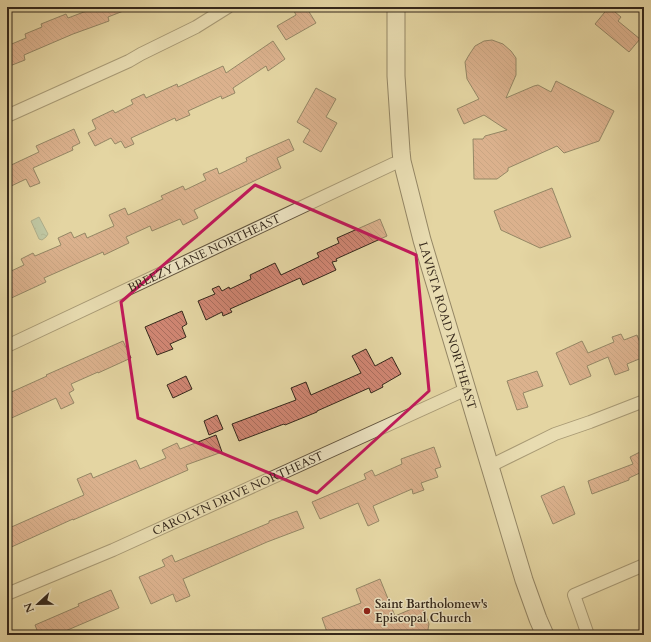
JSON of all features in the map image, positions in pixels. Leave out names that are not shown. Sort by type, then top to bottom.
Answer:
[{"type":"main road","name":"LAVISTA ROAD NORTHEAST","points":[[396,7],[396,76],[402,161],[422,240],[524,580],[545,635]]},
{"type":"street","points":[[7,116],[129,61],[196,27],[228,7]]},
{"type":"street","name":"BREEZY LANE NORTHEAST","points":[[7,346],[386,167],[402,161]]},
{"type":"street","name":"CAROLYN DRIVE NORTHEAST","points":[[7,594],[113,550],[467,389]]},
{"type":"street","points":[[490,466],[555,434],[644,401]]},
{"type":"street","points":[[588,635],[574,595],[644,565]]},
{"type":"highlighted area","points":[[255,185],[416,255],[429,391],[317,493],[138,418],[121,302]]},
{"type":"water","points":[[39,217],[48,234],[42,240],[39,239],[31,221]]},
{"type":"building","points":[[97,7],[131,8],[108,17],[109,21],[73,34],[24,55],[25,60],[7,67],[7,46],[26,38],[25,34],[42,27],[41,24],[66,14],[68,18]]},
{"type":"building","points":[[292,7],[306,7],[316,23],[286,40],[277,26],[296,15]]},
{"type":"building","points":[[609,7],[621,17],[618,21],[640,39],[629,52],[595,24]]},
{"type":"building","points":[[492,40],[503,44],[516,58],[516,75],[506,98],[538,85],[551,92],[556,81],[614,111],[599,141],[564,153],[557,146],[508,168],[508,171],[497,179],[474,179],[473,139],[483,139],[485,136],[507,130],[484,115],[464,124],[457,109],[479,99],[467,79],[465,62],[475,46],[484,41]]},
{"type":"building","points":[[273,41],[285,59],[268,71],[266,66],[233,88],[235,93],[222,99],[221,96],[188,111],[190,115],[176,121],[175,118],[131,138],[134,144],[125,148],[121,141],[115,144],[111,138],[95,146],[88,133],[96,129],[92,120],[113,110],[115,113],[133,104],[131,100],[144,94],[146,98],[177,84],[178,87],[223,66],[226,73]]},
{"type":"building","points":[[316,88],[336,99],[326,117],[337,123],[321,152],[303,142],[310,130],[297,122]]},
{"type":"building","points":[[74,129],[80,143],[72,147],[73,150],[33,168],[40,183],[30,187],[26,179],[7,188],[7,167],[39,152],[36,146]]},
{"type":"building","points":[[289,139],[294,150],[277,158],[281,168],[194,210],[198,218],[183,225],[180,219],[152,231],[150,226],[126,237],[129,243],[104,255],[103,252],[44,278],[46,282],[7,300],[7,273],[24,265],[21,259],[33,253],[35,256],[61,245],[58,238],[71,232],[74,238],[85,233],[87,238],[114,226],[109,215],[125,208],[128,215],[163,199],[161,196],[183,186],[185,190],[206,180],[203,174],[217,168],[219,174],[247,161],[246,158]]},
{"type":"building","points":[[552,188],[571,237],[540,248],[501,230],[494,211]]},
{"type":"building","points":[[380,219],[387,236],[336,259],[337,261],[332,262],[336,270],[303,285],[300,278],[230,309],[232,312],[223,316],[222,312],[206,320],[198,301],[215,294],[212,289],[219,286],[222,291],[229,287],[230,289],[251,279],[250,275],[275,263],[281,275],[319,257],[317,253],[339,243],[337,238]]},
{"type":"building","points":[[182,311],[187,324],[182,327],[186,337],[170,344],[173,349],[157,355],[145,327]]},
{"type":"building","points":[[621,334],[624,340],[637,335],[644,353],[644,357],[627,364],[629,370],[615,375],[608,357],[587,366],[591,376],[570,385],[556,353],[582,341],[588,353],[614,342],[612,337]]},
{"type":"building","points":[[123,341],[131,358],[71,384],[74,390],[69,393],[74,403],[61,409],[56,398],[7,420],[7,394]]},
{"type":"building","points":[[366,349],[375,366],[392,357],[401,374],[382,385],[383,387],[371,393],[369,388],[317,412],[239,441],[232,424],[296,400],[291,388],[306,382],[311,395],[361,373],[352,356]]},
{"type":"building","points":[[537,371],[543,386],[523,393],[528,407],[517,410],[507,381]]},
{"type":"building","points":[[186,376],[192,389],[173,398],[167,385]]},
{"type":"building","points":[[217,415],[223,429],[209,435],[204,421]]},
{"type":"building","points":[[216,435],[222,452],[186,465],[188,470],[7,549],[7,529],[84,495],[77,479],[91,473],[93,478],[136,460],[140,469],[166,458],[162,450],[177,443],[180,449]]},
{"type":"building","points":[[434,447],[441,467],[435,469],[438,477],[421,483],[424,490],[413,494],[412,489],[373,506],[379,521],[368,526],[358,503],[320,519],[312,502],[366,479],[364,474],[372,470],[375,476],[402,464],[401,459]]},
{"type":"building","points":[[644,450],[644,471],[629,478],[629,480],[592,494],[588,481],[633,464],[630,457]]},
{"type":"building","points":[[564,486],[575,514],[553,524],[541,496]]},
{"type":"building","points":[[297,511],[304,528],[267,542],[183,579],[190,596],[176,602],[173,594],[151,604],[139,577],[165,566],[162,560],[172,555],[175,562],[269,523],[269,521]]},
{"type":"building","name":"Saint Bartholomew's Episcopal Church","points":[[380,579],[395,616],[421,605],[429,624],[427,635],[328,635],[322,618],[361,603],[356,589]]},
{"type":"building","points":[[111,590],[119,608],[56,635],[39,635],[35,625]]},
{"type":"place","name":"Saint Bartholomew's Episcopal Church","points":[[367,611]]}]
